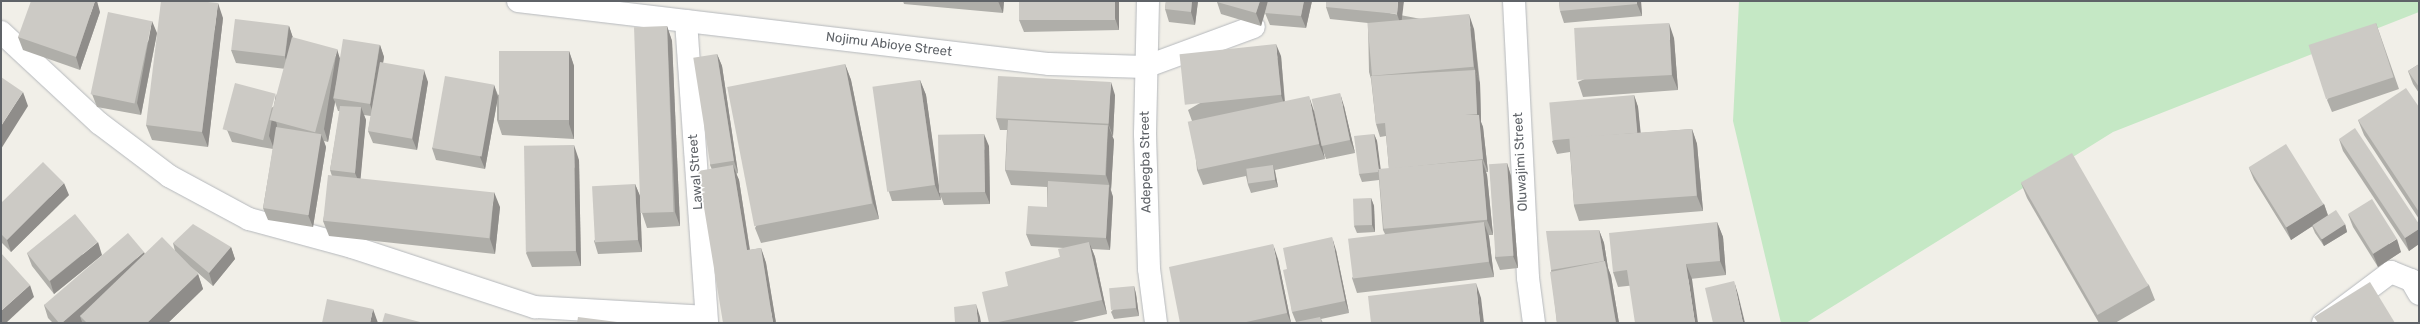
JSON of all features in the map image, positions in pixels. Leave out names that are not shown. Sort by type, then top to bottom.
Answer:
[{"type":"street","name":"Nojimu Abioye Street","points":[[518,1],[1049,64],[1145,67],[1254,27]]},
{"type":"street","name":"Adepegba Street","points":[[1148,1],[1145,67],[1149,269],[1156,323]]},
{"type":"street","name":"Oluwajimi Street","points":[[1514,1],[1527,270],[1534,323]]},
{"type":"street","name":"Lawal Street","points":[[686,21],[706,320]]},
{"type":"street","points":[[1,32],[99,123],[169,176],[249,219],[352,247],[535,307],[706,320]]},
{"type":"street","points":[[2323,323],[2392,272],[2411,280],[2419,294]]},
{"type":"green space","points":[[1739,1],[2419,1],[2419,12],[2113,132],[1806,323],[1781,323],[1733,121]]},
{"type":"building","points":[[31,1],[95,1],[76,57],[18,37]]},
{"type":"building","points":[[161,1],[198,1],[218,3],[202,132],[146,125]]},
{"type":"building","points":[[1019,1],[1115,1],[1115,20],[1019,20]]},
{"type":"building","points":[[1166,1],[1192,1],[1191,12],[1165,9]]},
{"type":"building","points":[[1217,1],[1260,1],[1256,13]]},
{"type":"building","points":[[1268,1],[1304,1],[1301,16],[1265,13]]},
{"type":"building","points":[[1326,1],[1398,1],[1397,14],[1326,7]]},
{"type":"building","points":[[1559,1],[1637,1],[1637,4],[1560,11]]},
{"type":"building","points":[[108,12],[152,21],[135,104],[91,94]]},
{"type":"building","points":[[1469,14],[1474,67],[1372,76],[1367,23]]},
{"type":"building","points":[[235,19],[289,26],[285,56],[231,50]]},
{"type":"building","points":[[1669,23],[1672,75],[1577,80],[1574,28]]},
{"type":"building","points":[[2376,23],[2394,77],[2326,99],[2308,45]]},
{"type":"building","points":[[667,26],[673,212],[641,213],[634,27]]},
{"type":"building","points":[[292,37],[337,49],[315,132],[270,120]]},
{"type":"building","points":[[343,39],[380,45],[370,104],[334,98]]},
{"type":"building","points":[[1276,44],[1281,95],[1185,105],[1180,54]]},
{"type":"building","points":[[499,51],[569,51],[569,120],[499,120]]},
{"type":"building","points":[[717,54],[734,161],[710,164],[693,58]]},
{"type":"building","points":[[380,62],[424,70],[412,139],[368,131]]},
{"type":"building","points":[[845,64],[872,203],[754,226],[727,87]]},
{"type":"building","points":[[2419,64],[2419,87],[2408,71]]},
{"type":"building","points":[[1475,70],[1477,114],[1465,115],[1479,115],[1483,159],[1389,169],[1385,123],[1376,124],[1371,76]]},
{"type":"building","points":[[445,76],[494,85],[482,157],[432,148]]},
{"type":"building","points":[[998,76],[1111,82],[1109,124],[996,118]]},
{"type":"building","points":[[1,77],[23,92],[1,126]]},
{"type":"building","points":[[920,80],[935,185],[887,192],[872,87]]},
{"type":"building","points":[[235,83],[276,94],[263,140],[223,129]]},
{"type":"building","points":[[2406,88],[2419,107],[2419,212],[2358,120]]},
{"type":"building","points":[[1340,93],[1350,140],[1322,146],[1312,99]]},
{"type":"building","points":[[1634,95],[1637,133],[1553,140],[1549,102]]},
{"type":"building","points":[[1309,96],[1319,144],[1198,170],[1188,122]]},
{"type":"building","points":[[340,106],[361,107],[355,173],[330,170]]},
{"type":"building","points":[[1008,120],[1108,125],[1105,175],[1005,170]]},
{"type":"building","points":[[276,127],[321,134],[309,215],[263,208]]},
{"type":"building","points":[[2355,128],[2419,224],[2419,229],[2405,238],[2339,139]]},
{"type":"building","points":[[1692,129],[1697,196],[1574,204],[1569,138]]},
{"type":"building","points":[[984,134],[985,192],[939,193],[938,135]]},
{"type":"building","points":[[1374,134],[1379,170],[1378,172],[1359,174],[1354,136]]},
{"type":"building","points":[[2286,144],[2324,204],[2286,228],[2249,167]]},
{"type":"building","points":[[574,145],[576,251],[526,252],[524,146]]},
{"type":"building","points":[[2072,153],[2148,286],[2097,315],[2021,182]]},
{"type":"building","points":[[1482,160],[1487,220],[1384,229],[1378,169]]},
{"type":"building","points":[[43,162],[64,183],[7,240],[1,234],[1,203]]},
{"type":"building","points":[[1507,163],[1513,256],[1496,257],[1489,164]]},
{"type":"building","points":[[733,165],[747,250],[761,248],[773,323],[723,323],[698,171]]},
{"type":"building","points":[[1273,165],[1275,180],[1248,184],[1246,169]]},
{"type":"building","points":[[328,175],[494,192],[489,238],[323,221]]},
{"type":"building","points":[[1048,181],[1109,185],[1106,238],[1026,234],[1028,206],[1047,207]]},
{"type":"building","points":[[635,184],[638,240],[595,242],[592,186]]},
{"type":"building","points":[[1371,198],[1372,225],[1354,226],[1353,199]]},
{"type":"building","points":[[2372,199],[2397,239],[2373,254],[2348,214]]},
{"type":"building","points":[[2336,210],[2345,224],[2322,240],[2313,225]]},
{"type":"building","points":[[75,214],[98,242],[49,281],[27,253]]},
{"type":"building","points":[[1484,222],[1489,262],[1353,278],[1348,239]]},
{"type":"building","points":[[1717,222],[1720,261],[1686,264],[1695,323],[1635,323],[1627,270],[1613,272],[1609,233]]},
{"type":"building","points":[[193,224],[231,247],[209,273],[173,243]]},
{"type":"building","points":[[1599,230],[1604,261],[1551,270],[1546,231]]},
{"type":"building","points":[[128,233],[144,252],[62,323],[59,323],[44,305]]},
{"type":"building","points":[[162,237],[198,274],[147,323],[87,323],[80,316]]},
{"type":"building","points":[[1332,237],[1345,301],[1292,312],[1283,270],[1287,269],[1283,248]]},
{"type":"building","points":[[1089,242],[1102,300],[989,323],[982,292],[1008,286],[1005,272],[1060,257],[1058,249]]},
{"type":"building","points":[[1273,244],[1287,313],[1242,323],[1180,323],[1169,267]]},
{"type":"building","points":[[1,253],[30,285],[1,311]]},
{"type":"building","points":[[1605,261],[1616,323],[1557,323],[1550,272]]},
{"type":"building","points":[[1734,281],[1743,323],[1713,323],[1705,288]]},
{"type":"building","points":[[2370,282],[2395,323],[2318,323],[2314,317]]},
{"type":"building","points":[[1476,283],[1480,323],[1371,323],[1368,296]]},
{"type":"building","points":[[1134,286],[1136,308],[1111,310],[1109,288]]},
{"type":"building","points":[[327,299],[373,309],[370,323],[322,323]]},
{"type":"building","points":[[976,304],[978,323],[955,323],[954,307]]},
{"type":"building","points":[[385,313],[424,323],[382,323]]},
{"type":"building","points":[[578,317],[625,323],[577,323]]},
{"type":"building","points":[[1320,317],[1322,323],[1291,323]]}]
